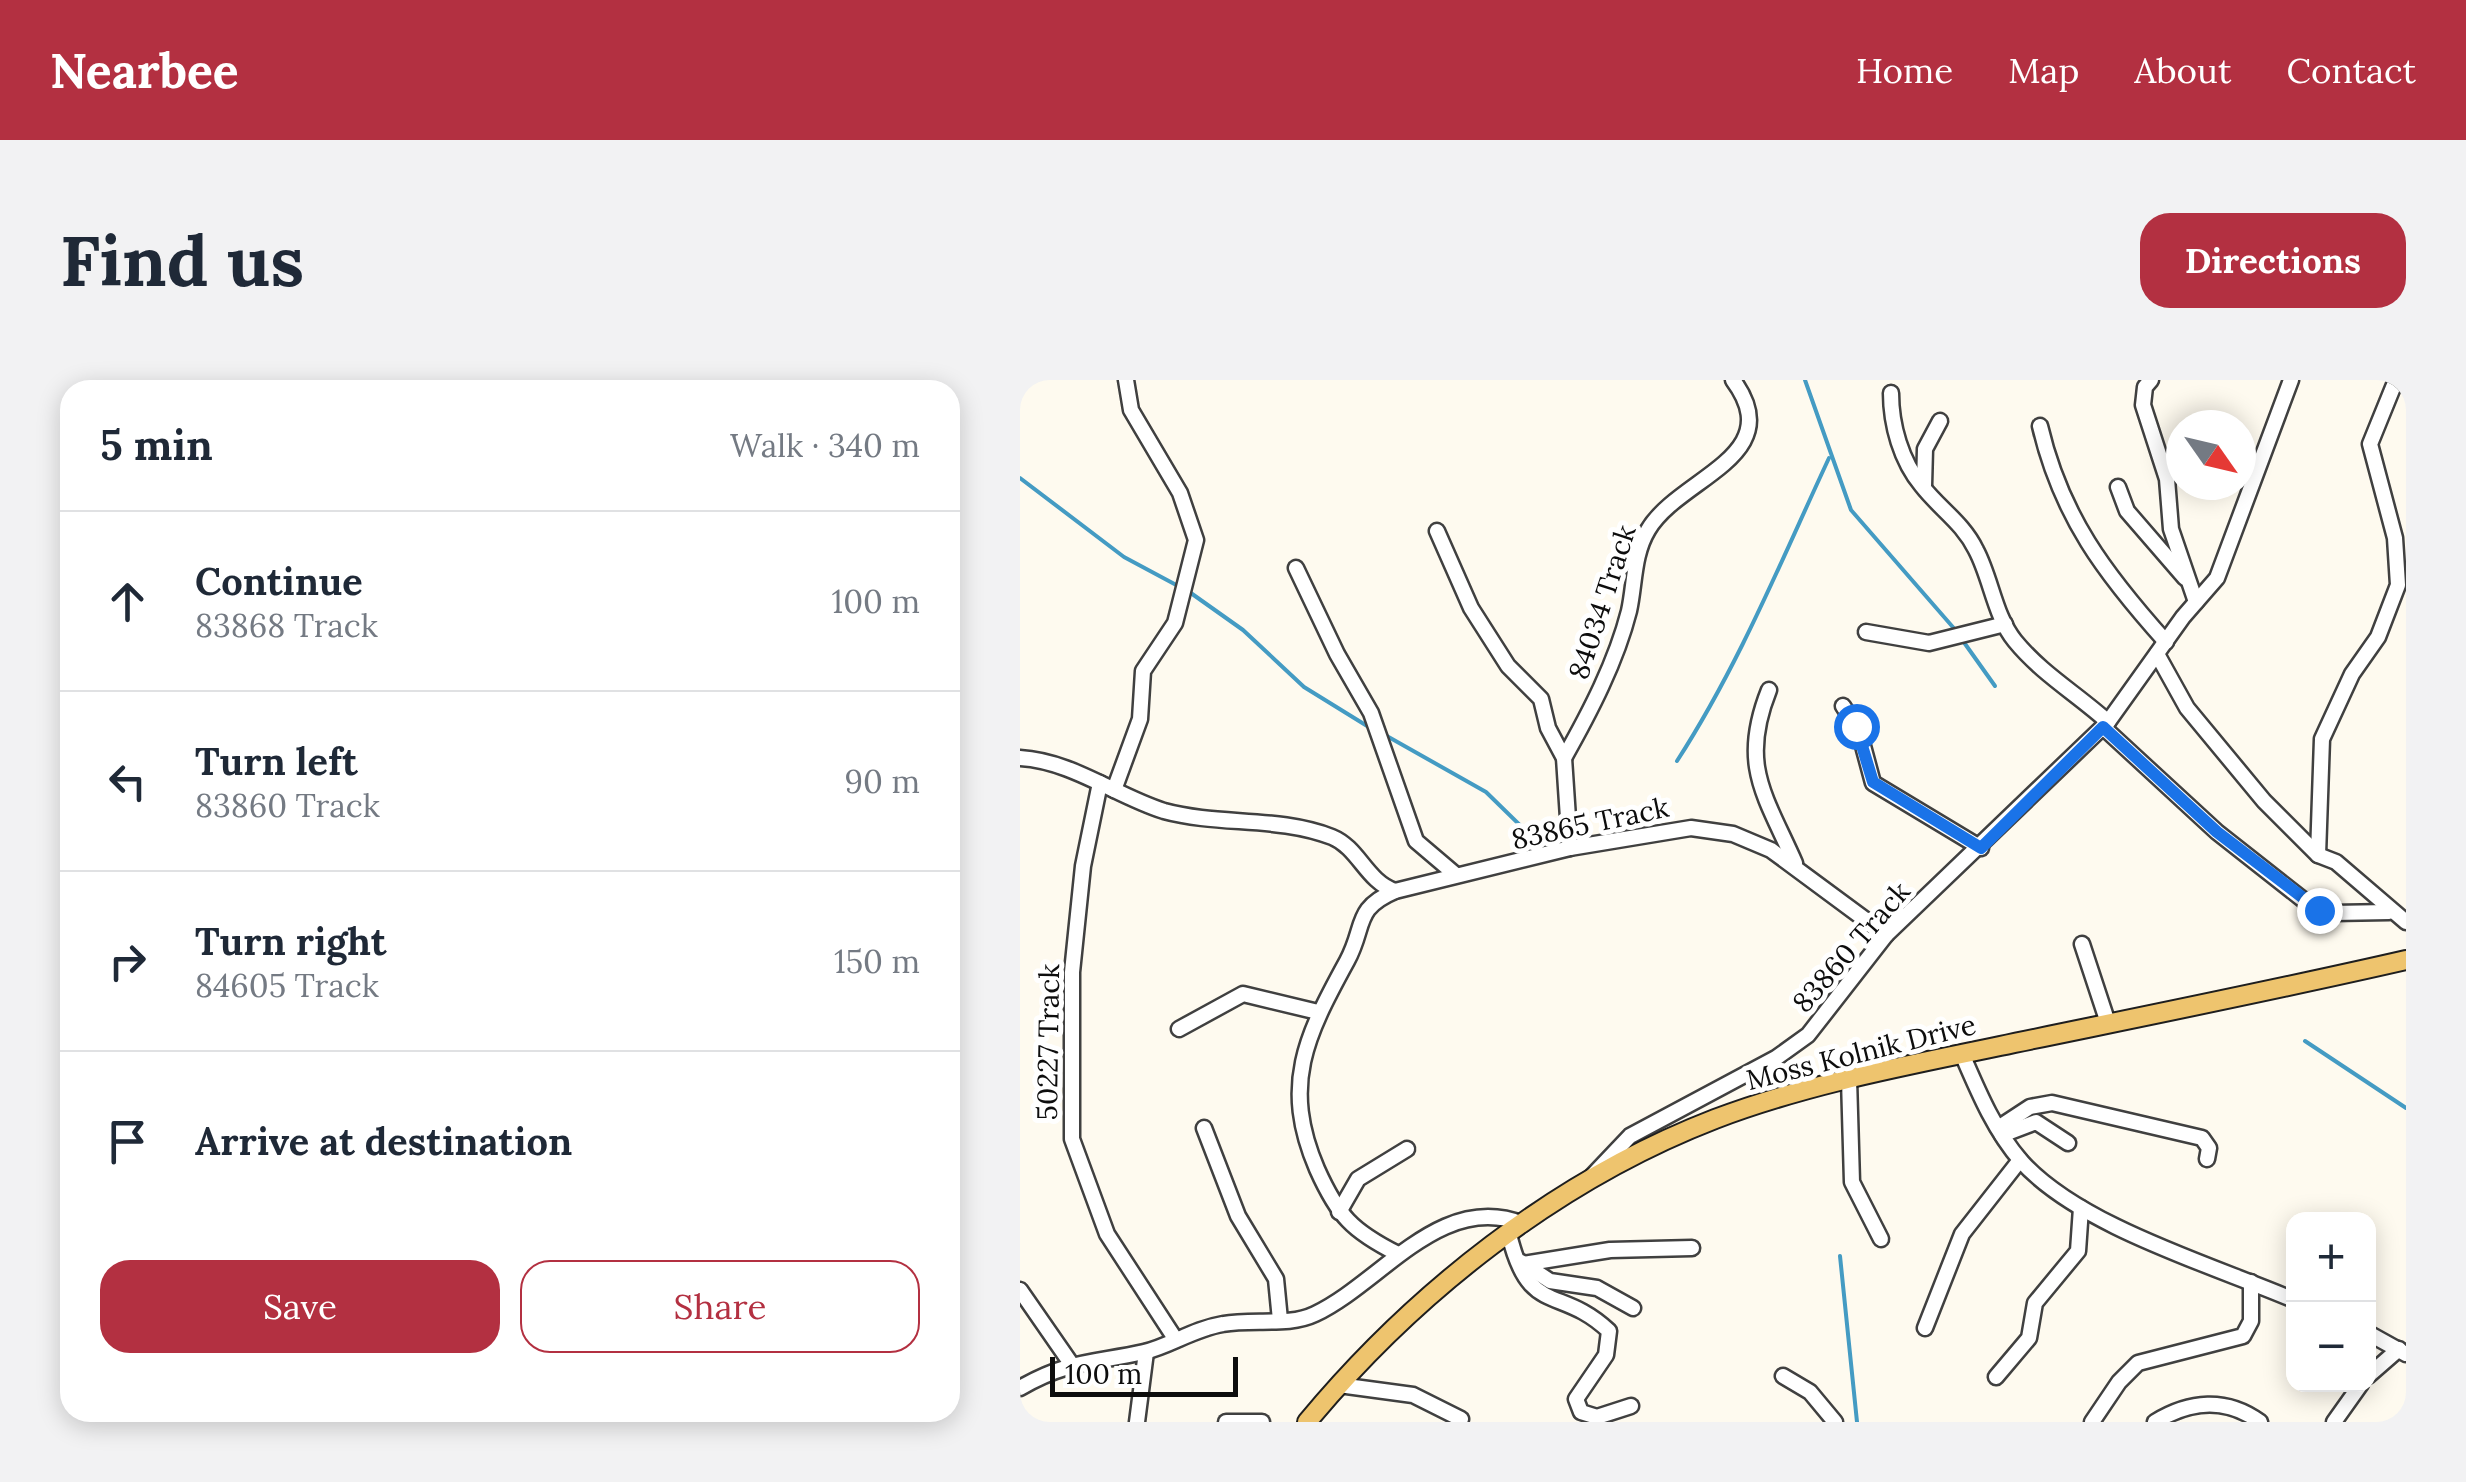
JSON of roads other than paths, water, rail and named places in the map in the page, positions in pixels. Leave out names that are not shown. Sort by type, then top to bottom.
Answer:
[{"type":"main road","name":"Moss Kolnik Drive","points":[[1302,1421],[1444,1283],[1516,1229],[1582,1188],[1715,1120],[1849,1079],[2406,960]]},
{"type":"street","name":"50227 Track","points":[[1126,380],[1131,410],[1190,513],[1196,540],[1175,623],[1143,671],[1140,719],[1089,826],[1073,956],[1072,1139],[1107,1234],[1174,1337]]},
{"type":"street","name":"84034 Track","points":[[1564,758],[1595,701],[1624,627],[1645,534],[1665,510],[1721,467],[1746,440],[1750,422],[1747,403],[1733,380]]},
{"type":"street","points":[[2150,380],[2143,391],[2143,406],[2167,479],[2172,529],[2194,595]]},
{"type":"street","name":"83860 Track","points":[[1582,1188],[1630,1136],[1776,1058],[1808,1035],[1886,935],[1981,848],[2105,724],[2194,595],[2213,584],[2227,556],[2291,380]]},
{"type":"street","points":[[2318,855],[2322,739],[2352,674],[2378,636],[2398,585],[2395,538],[2370,444],[2396,380]]},
{"type":"street","points":[[1891,393],[1891,417],[1900,446],[1925,490],[1966,531],[2005,624],[2033,661],[2217,832],[2313,906],[2342,914],[2389,912]]},
{"type":"street","points":[[1925,490],[1922,462],[1940,421]]},
{"type":"street","points":[[2040,426],[2055,483],[2101,568],[2161,648],[2178,695],[2217,748],[2318,855],[2336,862],[2389,912],[2406,922]]},
{"type":"street","points":[[2118,488],[2128,511],[2194,595]]},
{"type":"street","points":[[1437,531],[1471,608],[1508,666],[1540,698],[1548,728],[1564,758],[1570,848]]},
{"type":"street","points":[[1296,568],[1337,654],[1371,713],[1416,841],[1456,875]]},
{"type":"street","points":[[1866,632],[1929,642],[2005,624]]},
{"type":"street","points":[[1769,690],[1752,749],[1768,804],[1796,868]]},
{"type":"street","points":[[1843,706],[1859,731],[1873,782],[1981,848]]},
{"type":"street","points":[[1020,758],[1048,763],[1166,811],[1262,821],[1331,837],[1346,845],[1378,883],[1395,890]]},
{"type":"street","name":"83865 Track","points":[[1395,890],[1570,848],[1691,828],[1749,839],[1796,868],[1886,935]]},
{"type":"street","points":[[1395,890],[1366,908],[1353,950],[1318,1012],[1298,1092],[1298,1113],[1339,1212],[1357,1232],[1398,1254]]},
{"type":"street","points":[[2082,944],[2108,1023]]},
{"type":"street","points":[[1179,1029],[1243,994],[1318,1012]]},
{"type":"street","points":[[1962,1054],[2000,1132],[2020,1160],[2081,1208],[2286,1297]]},
{"type":"street","points":[[1849,1079],[1852,1182],[1881,1239]]},
{"type":"street","points":[[2000,1132],[2030,1107],[2052,1103],[2202,1138],[2209,1148],[2207,1159]]},
{"type":"street","points":[[2000,1132],[2036,1122],[2068,1143]]},
{"type":"street","points":[[1204,1128],[1238,1216],[1276,1279],[1280,1320]]},
{"type":"street","points":[[1339,1212],[1358,1179],[1407,1149]]},
{"type":"street","points":[[1926,1328],[1962,1234],[2020,1160]]},
{"type":"street","points":[[1996,1377],[2029,1338],[2038,1299],[2078,1251],[2081,1208]]},
{"type":"street","points":[[1020,1388],[1094,1358],[1146,1352],[1174,1337],[1226,1323],[1300,1319],[1320,1312],[1398,1254],[1480,1216],[1496,1214],[1516,1229],[1521,1278],[1610,1331],[1606,1355],[1578,1395],[1581,1412],[1598,1417],[1631,1406]]},
{"type":"street","points":[[1518,1259],[1610,1250],[1692,1248]]},
{"type":"street","points":[[1518,1259],[1550,1281],[1606,1291],[1633,1308]]},
{"type":"street","points":[[2092,1422],[2119,1382],[2138,1363],[2243,1336],[2251,1321],[2251,1282]]},
{"type":"street","points":[[1020,1290],[1072,1365]]},
{"type":"street","points":[[2376,1337],[2402,1352],[2376,1370]]},
{"type":"street","points":[[1137,1422],[1146,1352]]},
{"type":"street","points":[[1020,1372],[1043,1376]]},
{"type":"street","points":[[1783,1376],[1810,1392],[1834,1422]]},
{"type":"street","points":[[1338,1385],[1413,1395],[1461,1418]]},
{"type":"street","points":[[2334,1422],[2355,1392]]},
{"type":"street","points":[[2154,1422],[2177,1410],[2210,1404],[2237,1408],[2260,1422]]},
{"type":"street","points":[[1226,1422],[1262,1422]]},
{"type":"waterway","points":[[1805,380],[1851,510],[1958,633]]},
{"type":"waterway","points":[[1677,761],[1740,650],[1829,458]]},
{"type":"waterway","points":[[1020,478],[1124,557],[1180,587]]},
{"type":"waterway","points":[[1188,591],[1243,630],[1304,687],[1372,729]]},
{"type":"waterway","points":[[1963,641],[1995,686]]},
{"type":"waterway","points":[[1385,735],[1486,792],[1525,830]]},
{"type":"waterway","points":[[2305,1041],[2406,1108]]},
{"type":"waterway","points":[[1840,1256],[1857,1422]]}]
